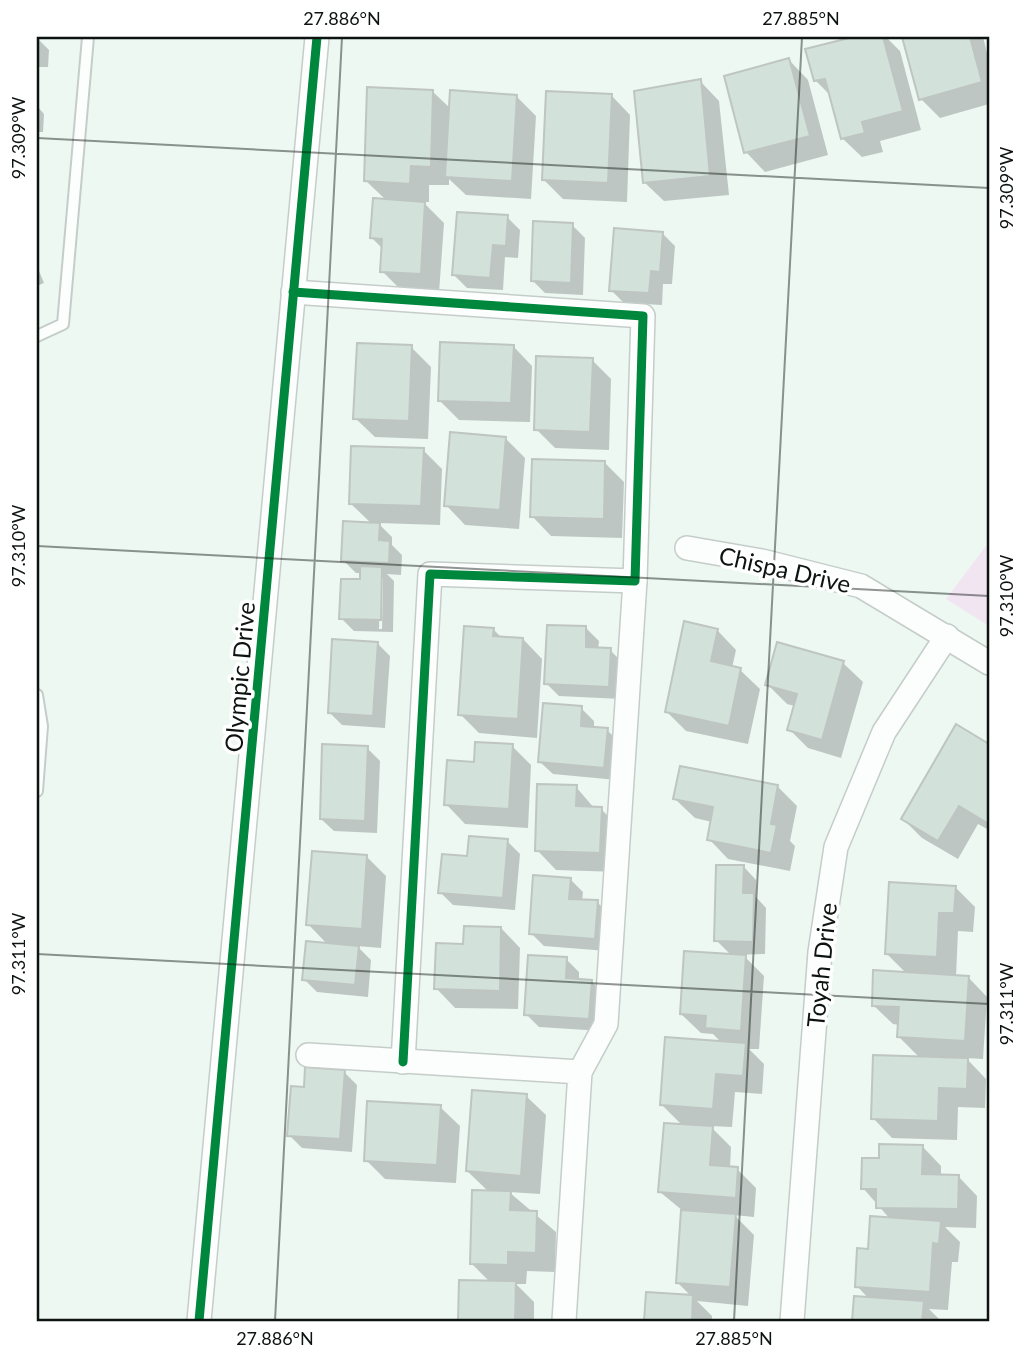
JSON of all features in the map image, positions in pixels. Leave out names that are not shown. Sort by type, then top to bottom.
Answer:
[{"type":"street","name":"Olympic Drive","points":[[199,1321],[317,37]]},
{"type":"street","points":[[293,292],[643,316],[635,581],[606,1024],[580,1072],[564,1321]]},
{"type":"street","name":"Chispa Drive","points":[[687,548],[762,561],[861,586],[989,663]]},
{"type":"street","points":[[403,1062],[430,574],[635,581]]},
{"type":"street","name":"Toyah Drive","points":[[792,1321],[820,952],[836,847],[884,732],[947,636]]},
{"type":"street","points":[[308,1055],[580,1072]]},
{"type":"lane","points":[[37,336],[63,324],[88,37]]},
{"type":"lane","points":[[37,695],[42,726],[37,791]]},
{"type":"shaded area","points":[[989,542],[989,626],[946,599]]},
{"type":"building","points":[[853,37],[883,37],[903,111],[862,122],[865,133],[841,139],[825,79],[814,81],[805,49]]},
{"type":"building","points":[[902,37],[970,37],[982,82],[919,100]]},
{"type":"building","points":[[789,58],[810,136],[744,153],[724,76]]},
{"type":"building","points":[[701,79],[710,176],[643,183],[634,91]]},
{"type":"building","points":[[367,87],[433,90],[431,167],[411,166],[410,184],[364,181]]},
{"type":"building","points":[[450,90],[517,95],[512,181],[445,177]]},
{"type":"building","points":[[546,91],[612,94],[608,183],[542,180]]},
{"type":"building","points":[[373,198],[425,202],[421,274],[380,272],[382,239],[370,238]]},
{"type":"building","points":[[457,212],[508,215],[506,246],[493,245],[490,278],[452,275]]},
{"type":"building","points":[[533,221],[573,223],[571,283],[531,281]]},
{"type":"building","points":[[614,228],[663,232],[660,272],[651,271],[649,293],[609,291]]},
{"type":"building","points":[[440,342],[514,345],[511,403],[438,401]]},
{"type":"building","points":[[357,343],[412,345],[409,421],[353,419]]},
{"type":"building","points":[[536,356],[593,358],[590,432],[534,430]]},
{"type":"building","points":[[450,432],[506,437],[500,510],[444,506]]},
{"type":"building","points":[[351,446],[424,448],[421,506],[349,504]]},
{"type":"building","points":[[532,459],[605,461],[604,519],[530,517]]},
{"type":"building","points":[[343,521],[380,523],[379,540],[390,541],[389,563],[341,561]]},
{"type":"building","points":[[360,566],[382,567],[381,620],[339,619],[341,579],[360,579]]},
{"type":"building","points":[[684,621],[718,629],[711,661],[741,668],[729,726],[665,712]]},
{"type":"building","points":[[547,625],[586,626],[586,647],[611,648],[609,687],[544,684]]},
{"type":"building","points":[[464,626],[494,628],[493,636],[523,638],[518,719],[458,715]]},
{"type":"building","points":[[332,639],[378,642],[373,716],[328,713]]},
{"type":"building","points":[[777,642],[844,661],[822,740],[787,730],[797,694],[765,685]]},
{"type":"building","points":[[543,703],[582,706],[581,726],[608,728],[604,768],[538,762]]},
{"type":"building","points":[[956,724],[989,744],[989,824],[959,806],[938,841],[901,819]]},
{"type":"building","points":[[475,742],[513,744],[509,809],[444,805],[447,760],[474,762]]},
{"type":"building","points":[[322,744],[368,746],[365,821],[320,819]]},
{"type":"building","points":[[680,766],[778,785],[771,824],[777,825],[771,853],[707,840],[713,807],[673,799]]},
{"type":"building","points":[[537,784],[577,785],[576,806],[602,807],[600,853],[535,851]]},
{"type":"building","points":[[469,836],[508,839],[503,898],[438,893],[442,854],[467,856]]},
{"type":"building","points":[[312,851],[367,855],[362,929],[306,925]]},
{"type":"building","points":[[716,865],[744,865],[743,893],[754,893],[753,942],[714,941]]},
{"type":"building","points":[[533,875],[571,878],[569,899],[598,900],[595,939],[529,934]]},
{"type":"building","points":[[889,882],[956,886],[954,913],[939,913],[937,957],[885,954]]},
{"type":"building","points":[[464,926],[501,927],[500,991],[434,989],[436,943],[463,944]]},
{"type":"building","points":[[306,941],[359,946],[355,985],[302,980]]},
{"type":"building","points":[[684,951],[746,955],[741,1031],[705,1028],[706,1016],[680,1014]]},
{"type":"building","points":[[528,955],[567,957],[566,978],[592,980],[589,1019],[524,1015]]},
{"type":"building","points":[[873,970],[969,976],[965,1041],[897,1037],[899,1007],[872,1006]]},
{"type":"building","points":[[665,1037],[746,1043],[743,1076],[716,1074],[713,1109],[660,1105]]},
{"type":"building","points":[[873,1055],[968,1058],[967,1089],[939,1088],[938,1121],[871,1119]]},
{"type":"building","points":[[305,1067],[345,1070],[340,1139],[287,1136],[291,1086],[304,1087]]},
{"type":"building","points":[[472,1090],[527,1094],[521,1176],[466,1171]]},
{"type":"building","points":[[367,1101],[441,1105],[437,1165],[364,1161]]},
{"type":"building","points":[[664,1123],[713,1126],[710,1165],[738,1167],[736,1198],[658,1192]]},
{"type":"building","points":[[879,1144],[923,1145],[922,1174],[959,1175],[958,1209],[876,1208],[876,1189],[861,1189],[862,1158],[879,1158]]},
{"type":"building","points":[[472,1190],[511,1191],[510,1210],[537,1211],[536,1253],[508,1252],[508,1265],[470,1264]]},
{"type":"building","points":[[681,1210],[736,1214],[730,1287],[676,1283]]},
{"type":"building","points":[[870,1216],[941,1221],[939,1244],[933,1243],[930,1292],[855,1287],[857,1248],[868,1249]]},
{"type":"building","points":[[459,1280],[516,1281],[515,1321],[458,1321]]},
{"type":"building","points":[[646,1292],[693,1295],[692,1321],[644,1321]]},
{"type":"building","points":[[854,1296],[924,1301],[922,1321],[852,1321]]},
{"type":"cycle path","points":[[199,1321],[317,37]]},
{"type":"cycle path","points":[[293,292],[643,316],[635,581],[430,574],[403,1062]]}]
